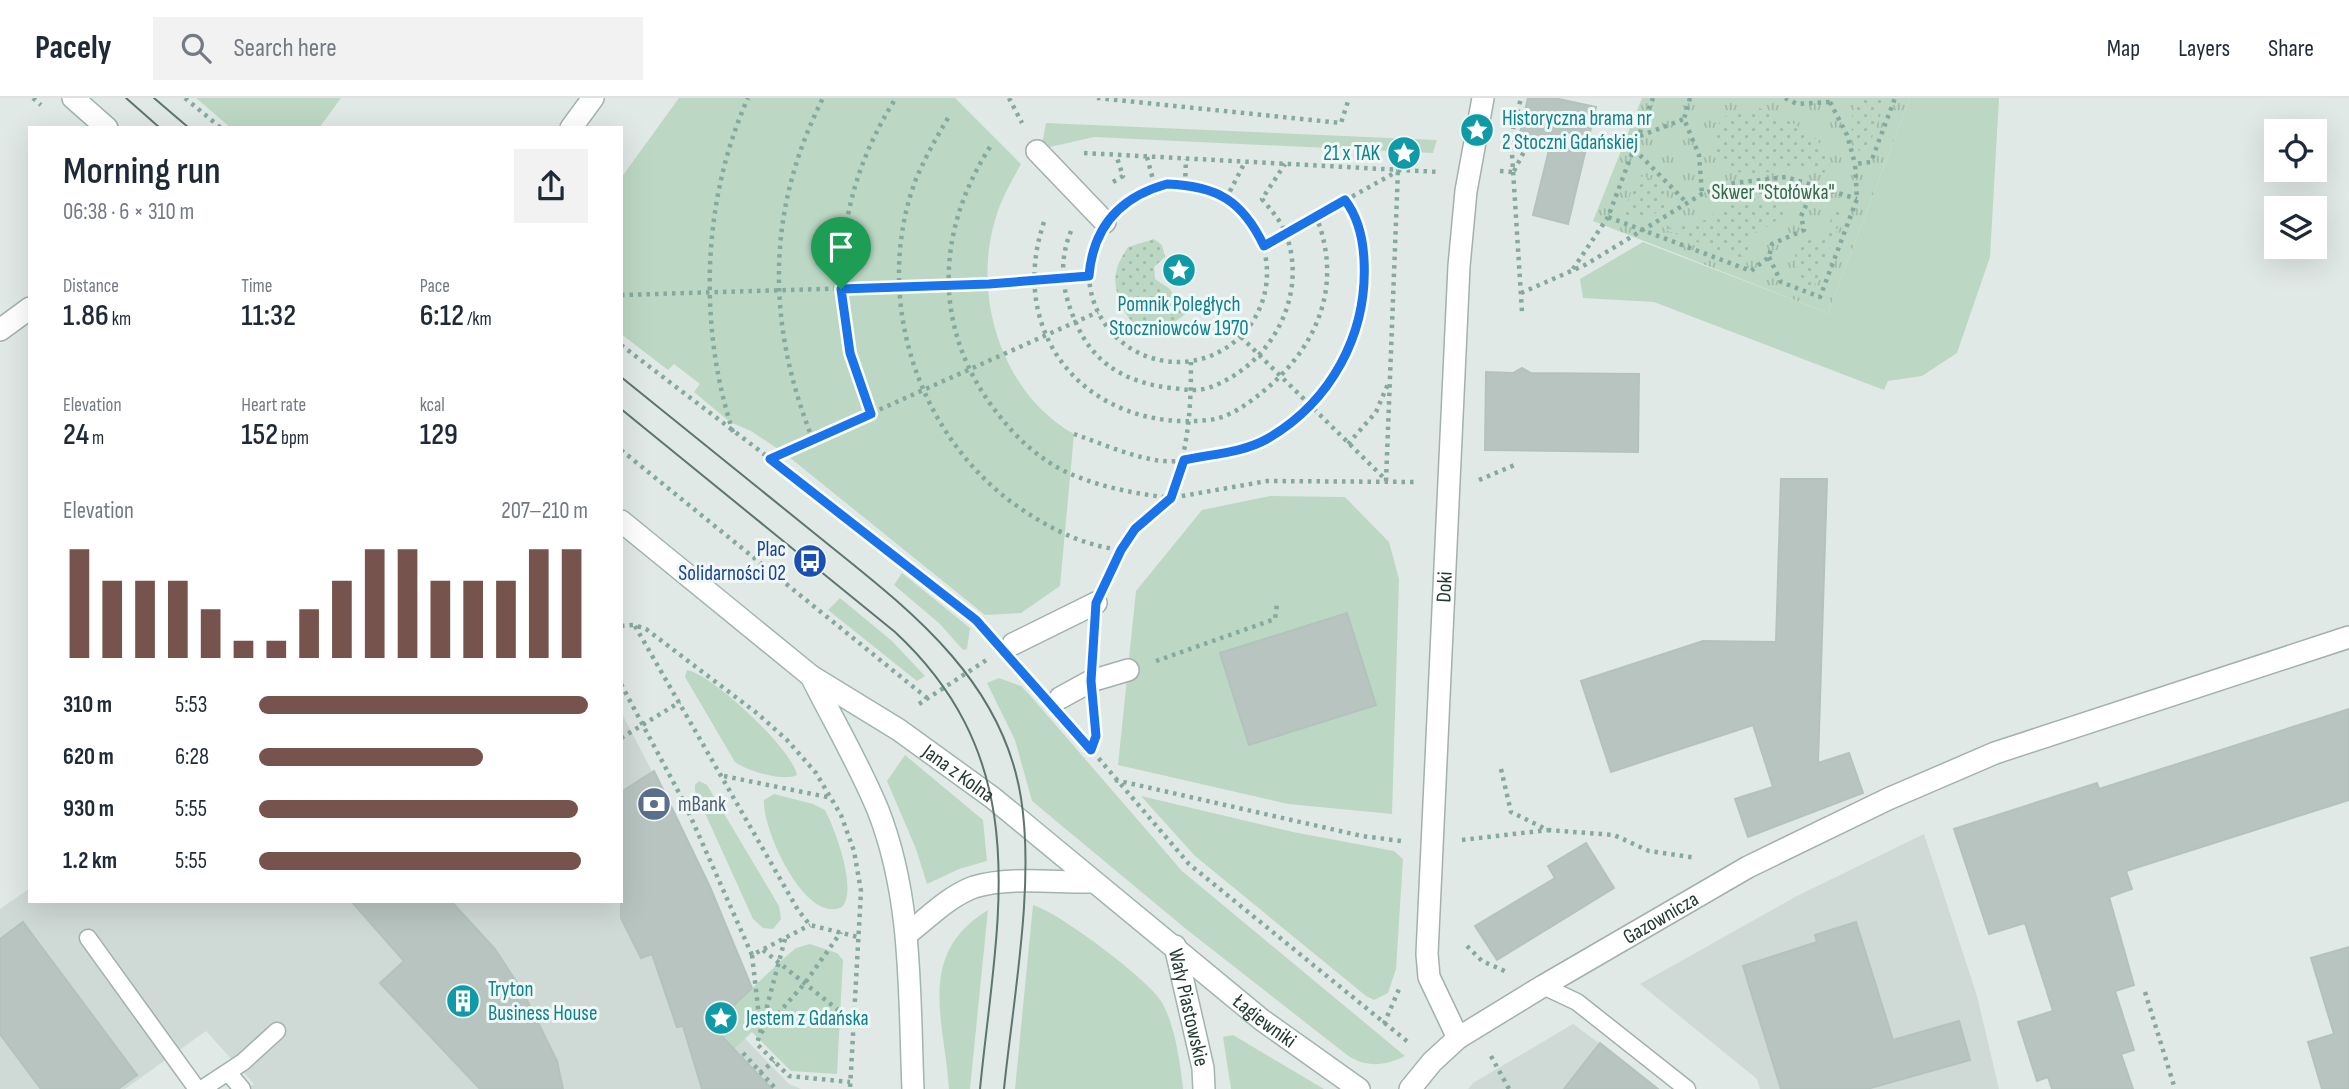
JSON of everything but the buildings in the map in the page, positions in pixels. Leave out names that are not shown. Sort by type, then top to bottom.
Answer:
[{"type":"street","points":[[73,98],[105,126]]},
{"type":"street","points":[[572,126],[593,98]]},
{"type":"street","name":"Doki","points":[[1458,1038],[1429,977],[1427,954],[1459,266],[1466,191],[1483,98]]},
{"type":"street","points":[[1037,151],[1105,222]]},
{"type":"street","points":[[0,330],[28,309]]},
{"type":"street","name":"Jana z Kolna","points":[[623,523],[811,676],[899,730],[972,783],[1094,882]]},
{"type":"street","points":[[1000,645],[1096,603]]},
{"type":"street","name":"Gazownicza","points":[[1410,1089],[1432,1062],[1458,1038],[1748,867],[1933,778],[1996,754],[2349,637]]},
{"type":"street","points":[[1060,698],[1091,681],[1128,670]]},
{"type":"street","name":"Jana z Kolna","points":[[811,676],[878,811],[897,879],[907,934]]},
{"type":"street","points":[[913,1089],[907,934],[952,898],[974,887],[1000,883],[1094,882]]},
{"type":"street","name":"Wały Piastowskie","points":[[1094,882],[1175,947],[1203,1068],[1204,1089]]},
{"type":"street","name":"Łagiewniki","points":[[1175,947],[1262,1020],[1359,1089]]},
{"type":"lane","points":[[88,938],[200,1089],[228,1072],[277,1031]]},
{"type":"lane","points":[[1543,986],[1577,1002],[1687,1089]]},
{"type":"lane","points":[[228,1072],[242,1089]]},
{"type":"path","points":[[185,98],[219,126]]},
{"type":"path","points":[[733,433],[719,379],[710,292],[718,197],[725,165],[748,98]]},
{"type":"path","points":[[813,440],[787,362],[778,291],[779,248],[785,205],[795,164],[823,98]]},
{"type":"path","points":[[871,414],[850,353],[841,289],[842,253],[855,182],[868,149],[896,98]]},
{"type":"path","points":[[1097,98],[1341,123],[1349,98]]},
{"type":"path","points":[[1521,98],[1511,139],[1522,312]]},
{"type":"path","points":[[1573,269],[1608,217],[1653,98]]},
{"type":"path","points":[[1690,98],[1684,119],[1699,155],[1702,194]]},
{"type":"path","points":[[1769,257],[1782,282],[1820,297],[1857,199],[1855,163],[1847,135],[1831,100],[1797,104],[1785,98]]},
{"type":"path","points":[[1855,163],[1871,162],[1895,98]]},
{"type":"path","points":[[948,118],[916,181],[900,251],[899,287],[906,340],[923,391],[942,427],[966,460],[996,490],[1029,514],[1065,534],[1096,547],[1121,550]]},
{"type":"path","points":[[1639,137],[1684,119]]},
{"type":"path","points":[[1513,172],[1529,142]]},
{"type":"path","points":[[990,147],[974,172],[956,218],[949,256],[948,285],[954,324],[969,371],[987,402],[1011,430],[1039,455],[1071,474],[1112,488],[1171,498],[1267,481],[1420,482]]},
{"type":"path","points":[[1634,149],[1687,203]]},
{"type":"path","points":[[1037,151],[1441,173]]},
{"type":"path","points":[[1116,155],[1123,176],[1101,190],[1088,204],[1070,232],[1062,259],[1063,278],[1076,323],[1084,341],[1112,370],[1147,386],[1191,391],[1227,380],[1260,356],[1285,314],[1293,275],[1286,233],[1262,199],[1285,164]]},
{"type":"path","points":[[1147,157],[1155,187]]},
{"type":"path","points":[[1185,185],[1186,159]]},
{"type":"path","points":[[1226,199],[1245,162]]},
{"type":"path","points":[[1264,246],[1398,170]]},
{"type":"path","points":[[1386,481],[1398,170]]},
{"type":"path","points":[[1506,171],[1513,172]]},
{"type":"path","points":[[1521,293],[1573,269],[1702,194],[1734,183],[1786,177],[1816,184],[1857,199]]},
{"type":"path","points":[[1608,217],[1751,271],[1769,257],[1772,244],[1804,230],[1801,216],[1816,184]]},
{"type":"path","points":[[1185,185],[1216,192],[1253,223],[1264,246],[1268,270],[1265,294],[1256,317],[1241,337],[1218,353],[1191,362],[1164,361],[1137,352],[1114,335],[1098,312],[1089,276],[1096,238],[1105,222],[1122,204],[1155,187],[1185,185]]},
{"type":"path","points":[[1074,433],[1156,461],[1184,460],[1251,447],[1296,420],[1341,367],[1353,340],[1364,298],[1363,250],[1354,211],[1345,200]]},
{"type":"path","points":[[1044,222],[1032,280],[1038,313],[1047,335],[1067,368],[1099,400],[1125,411],[1191,421],[1211,420],[1238,410],[1281,377],[1305,348],[1324,301],[1326,255],[1316,216]]},
{"type":"path","points":[[623,295],[899,287],[1089,276]]},
{"type":"path","points":[[770,459],[1098,312]]},
{"type":"path","points":[[1241,337],[1386,481]]},
{"type":"path","points":[[623,347],[967,612],[1000,645],[916,707]]},
{"type":"path","points":[[1096,603],[1121,550],[1135,529],[1171,498],[1184,460],[1191,421],[1191,362]]},
{"type":"path","points":[[1348,444],[1376,412],[1390,377]]},
{"type":"path","points":[[623,452],[927,698]]},
{"type":"path","points":[[1128,670],[1275,619],[1277,604]]},
{"type":"path","points":[[623,626],[634,625],[658,636],[773,726],[802,755],[833,798],[848,834],[861,891],[850,1089]]},
{"type":"path","points":[[634,625],[723,776],[785,891],[810,925],[859,937]]},
{"type":"path","points":[[1091,681],[1096,736],[1091,750]]},
{"type":"path","points":[[623,687],[644,724],[722,884],[752,955],[761,1030]]},
{"type":"path","points":[[623,737],[680,702]]},
{"type":"path","points":[[1066,722],[1189,864],[1412,1046]]},
{"type":"path","points":[[1501,769],[1511,812],[1548,830]]},
{"type":"path","points":[[723,776],[833,798],[840,797]]},
{"type":"path","points":[[1115,780],[1362,836],[1411,842],[1475,840],[1548,830],[1602,833],[1649,851],[1748,867]]},
{"type":"path","points":[[752,955],[810,925]]},
{"type":"path","points":[[759,1036],[805,983],[841,932]]},
{"type":"path","points":[[785,939],[757,1044],[789,1076],[850,1082]]},
{"type":"path","points":[[763,950],[853,1022]]},
{"type":"path","points":[[2145,992],[2175,1089]]},
{"type":"path","points":[[743,1053],[776,1089]]},
{"type":"path","points":[[1490,1055],[1509,1089]]},
{"type":"path","points":[[760,1073],[774,1061]]},
{"type":"shaded area","name":"Tryton Business House","points":[[623,716],[693,850],[752,988],[723,1016],[789,1084],[801,1089],[247,1089],[254,1084],[206,1031],[125,1089],[0,1089],[0,909],[28,889],[28,903],[623,903]]},
{"type":"shaded area","points":[[1924,834],[1977,996],[1999,1089],[1760,1089],[1757,1079],[1640,984],[1795,897]]},
{"type":"shaded area","points":[[1573,1024],[1599,1043],[1565,1089],[1468,1089],[1473,1083]]},
{"type":"green space","points":[[196,98],[341,98],[320,126],[229,126]]},
{"type":"green space","points":[[679,98],[955,98],[1021,164],[996,217],[989,247],[988,278],[991,309],[999,340],[1011,368],[1028,394],[1049,416],[1074,434],[1060,586],[1021,613],[985,615],[784,453],[751,431],[730,422],[694,392],[700,384],[674,364],[668,370],[623,336],[623,175]]},
{"type":"green space","name":"Skwer \"Stołówka\"","points":[[1642,98],[1910,98],[1828,313],[1593,221]]},
{"type":"green space","points":[[1857,98],[1887,98],[1865,156],[1859,151],[1853,137],[1853,113]]},
{"type":"green space","points":[[1910,98],[1999,98],[1990,257],[1957,353],[1922,376],[1888,381],[1884,390],[1654,302],[1583,298],[1580,279],[1643,242],[1828,313]]},
{"type":"green space","points":[[1756,107],[1792,123],[1816,140],[1825,150],[1829,161],[1828,172],[1796,166],[1741,173],[1724,164],[1718,156],[1714,128],[1726,116]]},
{"type":"green space","points":[[1046,123],[1437,140],[1433,153],[1094,137],[1041,149]]},
{"type":"green space","points":[[1644,176],[1664,186],[1668,198],[1664,208],[1642,221],[1623,213],[1637,178]]},
{"type":"green space","points":[[1765,184],[1773,184],[1778,190],[1785,212],[1771,225],[1747,236],[1749,262],[1666,230],[1675,225],[1706,220],[1734,195]]},
{"type":"green space","points":[[1845,210],[1813,289],[1798,271],[1796,247],[1804,240],[1824,236],[1834,212]]},
{"type":"green space","points":[[1154,239],[1162,245],[1165,257],[1154,267],[1155,279],[1170,289],[1180,307],[1190,311],[1170,325],[1146,330],[1127,315],[1115,281],[1119,263],[1128,247]]},
{"type":"green space","points":[[1270,496],[1345,497],[1389,542],[1399,579],[1392,814],[1288,804],[1118,765],[1136,591],[1202,510]]},
{"type":"green space","points":[[902,573],[970,628],[967,649],[963,650],[940,624],[894,585]]},
{"type":"green space","points":[[840,598],[892,641],[925,676],[917,681],[828,610]]},
{"type":"green space","points":[[687,670],[714,685],[750,715],[782,749],[797,775],[784,777],[766,774],[735,762],[685,677]]},
{"type":"green space","points":[[999,678],[1021,686],[1028,693],[1182,871],[1405,1056],[1390,1062],[1368,1064],[1347,1055],[1186,929],[1032,801],[1015,740],[987,683]]},
{"type":"green space","points":[[905,755],[983,820],[987,861],[959,869],[927,884],[916,849],[887,781]]},
{"type":"green space","points":[[699,781],[707,785],[779,906],[781,919],[773,929],[763,928],[753,919],[695,791],[695,785]]},
{"type":"green space","points":[[774,794],[813,804],[825,810],[839,845],[846,874],[848,887],[842,907],[828,909],[814,902],[788,871],[765,814],[764,800]]},
{"type":"green space","points":[[1141,796],[1293,832],[1394,851],[1403,859],[1396,969],[1388,993],[1374,1000],[1366,996],[1195,856]]},
{"type":"green space","points":[[1033,905],[1081,933],[1153,991],[1170,1021],[1183,1089],[1015,1089]]},
{"type":"green space","points":[[988,910],[970,1089],[949,1089],[940,1013],[943,967],[951,947],[965,927]]},
{"type":"green space","points":[[810,944],[837,953],[843,960],[837,1074],[791,1071],[752,1032],[734,1049],[712,1026],[784,958],[796,948]]},
{"type":"green space","points":[[1233,1035],[1324,1089],[1231,1089],[1223,1037]]},
{"type":"tram line","points":[[126,98],[158,126]]},
{"type":"tram line","points":[[154,98],[187,126]]},
{"type":"tram line","points":[[623,379],[908,611],[968,676],[992,712],[1010,753],[1021,798],[1025,832],[1026,868],[1021,943],[1004,1089]]},
{"type":"tram line","points":[[623,411],[895,632],[940,683],[971,735],[989,790],[998,846],[994,964],[980,1089]]},
{"type":"place","name":"Historyczna brama nr 2 Stoczni Gdańskiej","points":[[1477,130]]},
{"type":"place","name":"21 x TAK","points":[[1404,153]]},
{"type":"place","name":"Pomnik Poległych Stoczniowców 1970","points":[[1179,270]]},
{"type":"place","name":"Plac Solidarności 02","points":[[810,561]]},
{"type":"place","name":"mBank","points":[[654,804]]},
{"type":"place","name":"Tryton Business House","points":[[463,1001]]},
{"type":"place","name":"Jestem z Gdańska","points":[[721,1018]]},
{"type":"route","points":[[1167,184],[1192,185],[1216,192],[1237,205],[1253,223],[1264,246],[1345,200],[1354,211],[1363,250],[1364,298],[1353,340],[1341,367],[1296,420],[1267,439],[1251,447],[1184,460],[1171,498],[1135,529],[1121,550],[1096,603],[1091,681],[1096,736],[1091,750],[976,620],[770,459],[871,414],[850,353],[841,289],[989,284],[1089,276],[1096,238],[1105,222],[1122,204],[1143,191],[1167,184]]}]
